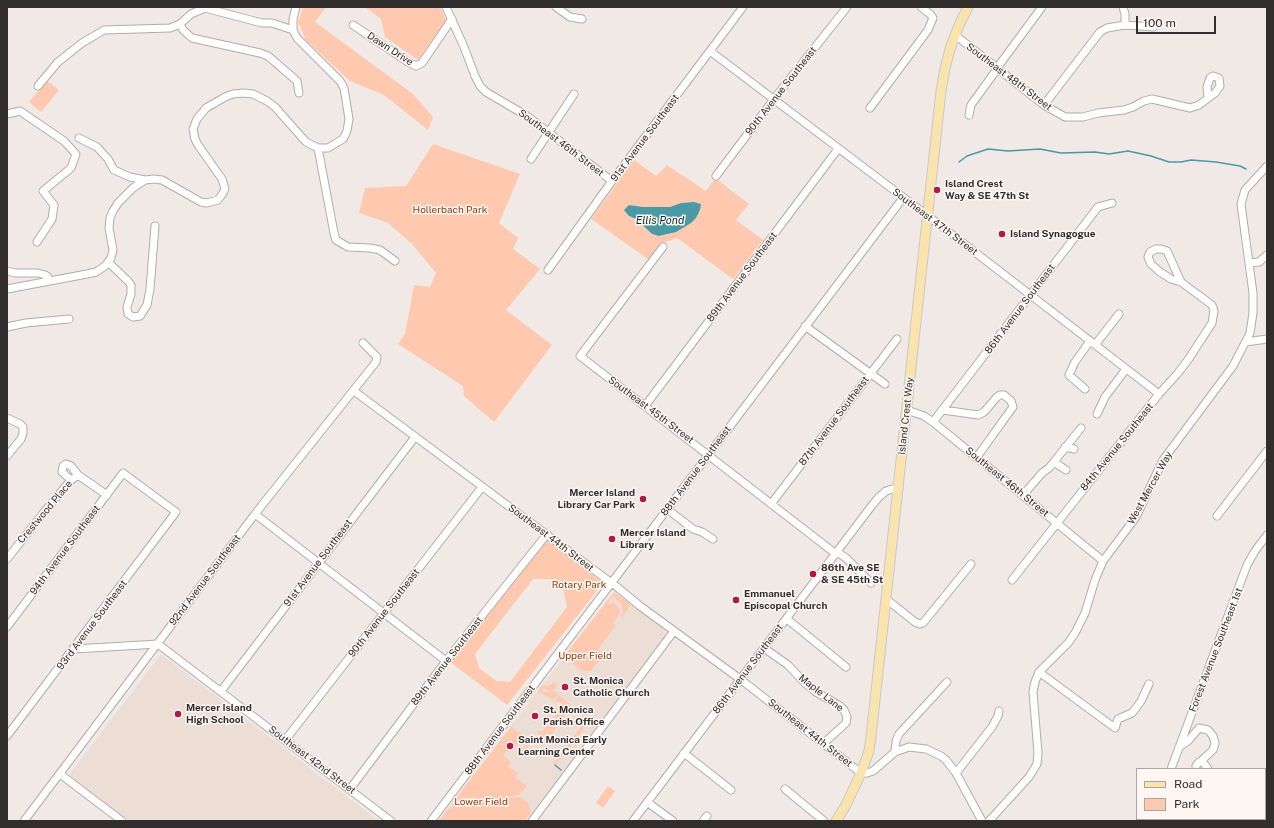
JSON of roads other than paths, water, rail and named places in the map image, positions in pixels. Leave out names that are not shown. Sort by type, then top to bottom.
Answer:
[{"type":"main road","name":"Island Crest Way","points":[[836,821],[848,801],[861,773],[868,751],[872,730],[942,83],[955,35],[968,7]]},
{"type":"street","points":[[79,138],[97,147],[108,159],[114,170],[130,177],[145,180],[162,180],[201,202],[207,203],[218,200],[225,189],[222,179],[198,145],[193,129],[197,119],[206,108],[215,102],[234,94],[253,94],[275,107],[306,142],[318,148],[328,148],[333,146],[346,135],[350,119],[346,93],[340,81],[297,38],[293,30],[293,19],[296,7]]},
{"type":"street","name":"Southeast 46th Street","points":[[446,7],[480,86],[490,95],[514,108],[548,131],[612,181]]},
{"type":"street","points":[[556,7],[570,16],[582,19]]},
{"type":"street","name":"91st Avenue Southeast","points":[[548,270],[612,181],[743,7]]},
{"type":"street","name":"90th Avenue Southeast","points":[[716,176],[774,99],[847,7]]},
{"type":"street","points":[[870,108],[928,30],[933,18],[921,7]]},
{"type":"street","points":[[969,115],[971,105],[1042,7]]},
{"type":"street","points":[[1123,7],[1125,14],[1125,25]]},
{"type":"street","points":[[38,86],[58,62],[82,43],[104,30],[165,28],[175,26],[180,24],[191,14],[207,8],[254,21],[272,23],[293,30]]},
{"type":"street","name":"Dawn Drive","points":[[354,25],[416,66],[422,64],[452,19]]},
{"type":"street","points":[[180,24],[183,30],[192,38],[268,56],[297,81],[299,93]]},
{"type":"street","points":[[1044,105],[1100,32],[1107,28],[1125,25],[1154,27]]},
{"type":"street","name":"Southeast 48th Street","points":[[955,35],[1044,105],[1065,117],[1083,118],[1098,113],[1124,110],[1152,99],[1190,108],[1199,105],[1208,97]]},
{"type":"street","name":"Southeast 47th Street","points":[[710,51],[928,216],[1159,394]]},
{"type":"street","points":[[531,159],[547,135],[548,131],[574,94]]},
{"type":"street","points":[[7,114],[20,110],[64,141],[76,154],[71,168],[43,191],[54,205],[52,219],[37,242]]},
{"type":"street","points":[[318,148],[336,240],[348,247],[380,250],[395,261]]},
{"type":"street","name":"89th Avenue Southeast","points":[[645,406],[838,149]]},
{"type":"street","name":"West Mercer Way","points":[[1039,672],[1069,642],[1075,633],[1085,613],[1103,560],[1136,517],[1163,460],[1224,379],[1246,342],[1250,333],[1253,313],[1253,293],[1250,263],[1241,208],[1245,190],[1267,166]]},
{"type":"street","points":[[7,289],[96,272],[108,262],[113,250],[109,224],[113,211],[118,203],[133,188],[145,180]]},
{"type":"street","name":"88th Avenue Southeast","points":[[431,821],[903,198]]},
{"type":"street","name":"86th Avenue Southeast","points":[[934,422],[1098,207],[1112,203]]},
{"type":"street","points":[[108,262],[128,281],[130,285],[131,294],[126,311],[133,317],[140,316],[147,305],[150,288],[155,226]]},
{"type":"street","name":"Southeast 45th Street","points":[[663,247],[580,356],[836,553],[846,558],[871,583]]},
{"type":"street","points":[[1161,248],[1167,251],[1180,282],[1170,279],[1151,264],[1148,257],[1150,252],[1161,248]]},
{"type":"street","points":[[1250,263],[1259,262],[1267,256]]},
{"type":"street","points":[[7,271],[15,273],[38,273],[48,277],[48,280]]},
{"type":"street","name":"84th Avenue Southeast","points":[[1012,580],[1159,394],[1178,373],[1212,323],[1214,311],[1212,305],[1180,282]]},
{"type":"street","points":[[1085,389],[1069,375],[1075,362],[1119,314]]},
{"type":"street","points":[[7,327],[69,319]]},
{"type":"street","points":[[806,326],[884,384]]},
{"type":"street","name":"87th Avenue Southeast","points":[[772,504],[897,339]]},
{"type":"street","points":[[1246,342],[1267,339]]},
{"type":"street","name":"92nd Avenue Southeast","points":[[24,821],[255,514],[376,362],[377,357],[363,343]]},
{"type":"street","points":[[1097,414],[1105,397],[1126,368]]},
{"type":"street","name":"Southeast 44th Street","points":[[354,391],[740,679],[861,773]]},
{"type":"street","points":[[943,410],[978,415],[984,412],[1000,395],[1004,395],[1011,401],[1013,407],[977,457]]},
{"type":"street","name":"Southeast 46th Street","points":[[907,410],[924,416],[934,422],[1103,560]]},
{"type":"street","points":[[7,418],[14,420],[23,427],[21,439],[7,456]]},
{"type":"street","points":[[1023,495],[1042,473],[1049,468],[1081,428]]},
{"type":"street","name":"91st Avenue Southeast","points":[[221,691],[415,436]]},
{"type":"street","points":[[1065,447],[1074,449]]},
{"type":"street","points":[[1217,516],[1267,451]]},
{"type":"street","points":[[1054,462],[1066,470]]},
{"type":"street","points":[[71,480],[62,472],[63,466],[66,464],[71,466],[78,475]]},
{"type":"street","name":"94th Avenue Southeast","points":[[7,627],[123,473],[176,512]]},
{"type":"street","name":"Crestwood Place","points":[[7,559],[71,480],[78,475],[107,495]]},
{"type":"street","name":"90th Avenue Southeast","points":[[286,740],[482,487]]},
{"type":"street","name":"86th Avenue Southeast","points":[[633,821],[879,497],[892,489],[898,489]]},
{"type":"street","points":[[667,509],[692,529],[702,532],[713,539]]},
{"type":"street","name":"93rd Avenue Southeast","points":[[7,736],[176,512]]},
{"type":"street","points":[[255,514],[446,661]]},
{"type":"street","name":"89th Avenue Southeast","points":[[350,789],[446,661],[547,534]]},
{"type":"street","name":"Forest Avenue Southeast 1st","points":[[1171,768],[1247,565],[1267,535]]},
{"type":"street","points":[[886,599],[915,622],[920,624],[923,623],[971,564]]},
{"type":"street","points":[[786,619],[846,667]]},
{"type":"street","points":[[532,821],[674,631]]},
{"type":"street","points":[[74,649],[158,644]]},
{"type":"street","name":"Southeast 42nd Street","points":[[158,644],[391,821]]},
{"type":"street","points":[[132,645],[142,650],[145,657],[144,662]]},
{"type":"street","name":"Maple Lane","points":[[764,648],[788,664],[805,683],[816,692],[840,706],[844,710],[847,717],[846,723],[824,743]]},
{"type":"street","points":[[989,821],[1029,778],[1038,761],[1034,687],[1039,672],[1115,728],[1118,719],[1132,713],[1136,708],[1149,684]]},
{"type":"street","points":[[895,752],[896,741],[900,734],[947,682]]},
{"type":"street","points":[[956,773],[992,727],[999,711]]},
{"type":"street","points":[[1179,748],[1188,741],[1199,728],[1208,730],[1214,736],[1215,746],[1213,750],[1203,762],[1199,762],[1196,766]]},
{"type":"street","points":[[861,773],[873,771],[895,752],[909,747],[926,749],[941,756],[956,773],[982,821]]},
{"type":"street","points":[[684,754],[731,790]]},
{"type":"street","points":[[1203,762],[1207,768]]},
{"type":"street","points":[[60,774],[122,821]]},
{"type":"street","points":[[785,790],[824,821]]},
{"type":"street","points":[[647,802],[673,821]]},
{"type":"water","name":"Ellis Pond","points":[[694,202],[701,204],[696,218],[691,223],[676,232],[659,236],[652,234],[636,219],[629,216],[624,210],[629,205],[643,207],[670,207],[681,203]]},
{"type":"waterway","points":[[959,162],[967,156],[988,149],[1008,151],[1040,149],[1061,153],[1095,152],[1109,154],[1128,151],[1169,162],[1191,160],[1216,162],[1240,166],[1246,169]]},
{"type":"waterway","points":[[555,765],[561,770]]},
{"type":"place","name":"Island Crest Way & SE 47th St","points":[[937,190]]},
{"type":"place","name":"Island Synagogue","points":[[1002,234]]},
{"type":"place","name":"Mercer Island Library Car Park","points":[[643,499]]},
{"type":"place","name":"Mercer Island Library","points":[[612,539]]},
{"type":"place","name":"86th Ave SE & SE 45th St","points":[[813,574]]},
{"type":"place","name":"Emmanuel Episcopal Church","points":[[736,600]]},
{"type":"place","name":"St. Monica Catholic Church","points":[[565,687]]},
{"type":"place","name":"Mercer Island High School","points":[[178,714]]},
{"type":"place","name":"St. Monica Parish Office","points":[[535,716]]},
{"type":"place","name":"Saint Monica Early Learning Center","points":[[510,746]]},
{"type":"park label","name":"Hollerbach Park","points":[[450,210]]},
{"type":"park label","name":"Rotary Park","points":[[579,585]]},
{"type":"park label","name":"Upper Field","points":[[585,656]]},
{"type":"park label","name":"Lower Field","points":[[481,802]]}]
